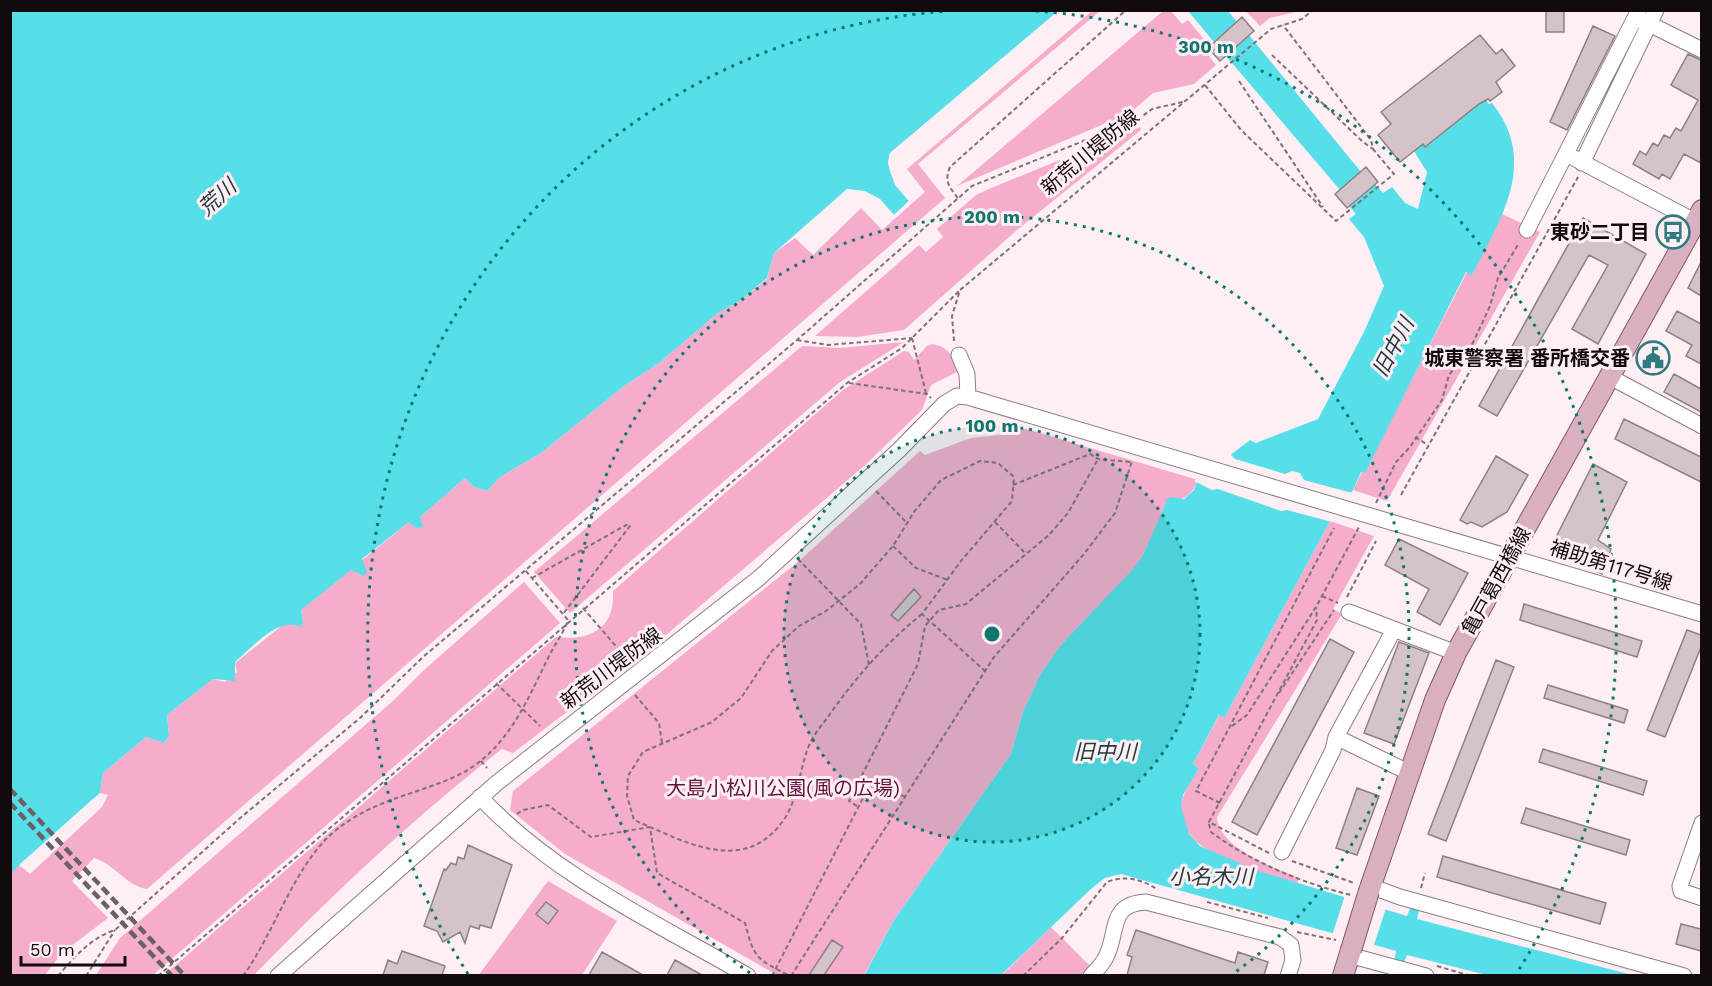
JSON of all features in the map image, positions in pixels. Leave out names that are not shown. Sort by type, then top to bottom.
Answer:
[{"type":"main road","name":"亀戸葛西橋線","points":[[1343,975],[1350,953],[1363,889],[1410,774],[1435,700],[1456,653],[1699,219]]},
{"type":"street","points":[[1645,15],[1701,50]]},
{"type":"street","points":[[1527,230],[1645,15]]},
{"type":"street","points":[[1582,163],[1645,15]]},
{"type":"street","points":[[1567,155],[1699,219]]},
{"type":"street","points":[[959,355],[967,374],[968,397],[1138,447]]},
{"type":"street","points":[[1610,376],[1701,426]]},
{"type":"street","name":"新荒川堤防線","points":[[278,975],[480,797],[750,585],[867,481],[944,404],[957,396],[968,397]]},
{"type":"street","name":"補助第117号線","points":[[1138,447],[1366,510],[1508,557],[1701,614]]},
{"type":"street","points":[[1344,609],[1456,653]]},
{"type":"street","points":[[1282,852],[1334,750],[1336,737],[1390,637]]},
{"type":"street","points":[[1336,737],[1410,774]]},
{"type":"street","points":[[480,797],[508,827],[553,862],[740,974]]},
{"type":"street","points":[[1701,823],[1680,886],[1681,891],[1701,898]]},
{"type":"street","points":[[1363,889],[1684,975]]},
{"type":"street","points":[[1091,975],[1106,958],[1119,913],[1132,903],[1146,902],[1280,937],[1291,945],[1293,960],[1288,975]]},
{"type":"street","points":[[1350,953],[1426,975]]},
{"type":"path","points":[[958,198],[948,184],[946,176],[950,167],[1126,10]]},
{"type":"path","name":"新荒川堤防線","points":[[158,975],[568,620],[847,383],[902,348],[960,290],[1183,102],[1271,29],[1302,19],[1313,10]]},
{"type":"path","points":[[1283,26],[1371,140],[1373,149]]},
{"type":"path","points":[[1205,85],[1241,130],[1336,220],[1394,174],[1373,149],[1272,55]]},
{"type":"path","points":[[1239,81],[1326,212]]},
{"type":"path","points":[[86,975],[115,930],[239,819],[360,718],[423,657],[796,340],[972,186],[1140,118],[1152,109],[1183,102]]},
{"type":"path","points":[[1401,495],[1578,178],[1582,163]]},
{"type":"path","points":[[1229,727],[1247,715],[1316,607],[1366,510],[1396,462],[1442,400],[1449,375],[1470,349],[1490,306],[1498,278],[1527,230]]},
{"type":"path","points":[[959,355],[953,340],[952,316],[960,290]]},
{"type":"path","points":[[796,340],[828,345],[912,338],[927,394],[931,398]]},
{"type":"path","points":[[847,383],[927,394]]},
{"type":"path","points":[[1415,437],[1428,444]]},
{"type":"path","points":[[650,827],[657,873],[745,923],[752,951],[775,968],[790,975],[907,797],[994,657],[1084,554],[1115,513],[1138,447]]},
{"type":"path","points":[[1013,485],[1090,454],[1098,459],[1131,462]]},
{"type":"path","points":[[857,806],[849,801],[918,664],[925,626],[939,610],[966,604],[1049,535],[1068,513],[1098,459]]},
{"type":"path","points":[[980,461],[998,463],[1014,477],[1012,501],[995,522],[922,614],[895,636],[848,688],[811,740],[786,817],[766,839],[742,851],[721,852],[687,842],[634,820],[627,796],[628,776],[643,752],[712,722],[741,698],[772,651],[799,626],[838,602],[860,584],[894,546],[907,523],[941,480],[980,461]]},
{"type":"path","points":[[867,481],[907,523]]},
{"type":"path","points":[[995,522],[1026,554]]},
{"type":"path","points":[[532,578],[628,524],[630,526],[563,614]]},
{"type":"path","points":[[1220,803],[1196,791],[1334,528]]},
{"type":"path","points":[[1344,609],[1376,541]]},
{"type":"path","points":[[894,546],[916,568],[948,580]]},
{"type":"path","points":[[790,549],[861,624],[869,665]]},
{"type":"path","points":[[243,975],[270,933],[298,879],[336,830],[368,808],[454,777],[481,761],[500,744],[524,709],[568,620],[525,570]]},
{"type":"path","points":[[1322,596],[1344,609]]},
{"type":"path","points":[[1316,607],[1317,620],[1209,822],[1211,832],[1227,843],[1299,878],[1363,889]]},
{"type":"path","points":[[1272,705],[1336,607],[1344,609]]},
{"type":"path","points":[[583,608],[627,659]]},
{"type":"path","points":[[922,614],[985,671]]},
{"type":"path","points":[[625,682],[659,723],[662,743]]},
{"type":"path","points":[[496,683],[540,726]]},
{"type":"path","points":[[481,761],[487,768]]},
{"type":"path","points":[[771,975],[864,796],[889,791],[907,797]]},
{"type":"path","points":[[513,816],[523,810],[548,805],[591,837],[650,827]]},
{"type":"path","points":[[1209,822],[1232,835],[1227,843]]},
{"type":"path","points":[[332,825],[336,830]]},
{"type":"path","points":[[1419,894],[1425,873]]},
{"type":"path","points":[[1344,880],[1363,889]]},
{"type":"path","points":[[58,975],[102,934],[115,930]]},
{"type":"path","points":[[1023,975],[1062,938]]},
{"type":"path","points":[[1449,975],[1456,975]]},
{"type":"green space","points":[[1092,11],[1100,11],[918,164],[945,198],[147,889],[133,884],[108,865],[94,858],[72,881],[108,918],[62,953],[45,975],[11,975],[10,873],[19,865],[30,874],[102,807],[108,795],[100,793],[103,773],[146,737],[164,743],[169,736],[167,715],[213,679],[225,682],[237,672],[235,663],[284,624],[303,620],[301,610],[409,522],[420,517],[465,478],[474,487],[487,491],[500,477],[541,453],[624,386],[659,363],[718,313],[741,300],[767,279],[774,253],[795,238],[813,255],[861,208],[882,230],[925,192],[907,169]]},
{"type":"green space","points":[[1163,11],[1171,11],[1182,24],[1188,20],[1207,43],[1203,48],[1216,65],[1194,84],[1153,93],[1130,113],[957,186]]},
{"type":"green space","points":[[1246,11],[1300,11],[1270,18],[1260,26]]},
{"type":"green space","points":[[1140,127],[1141,130],[1017,230],[904,330],[857,337],[815,336],[919,245],[926,252],[943,237],[937,229],[976,195]]},
{"type":"green space","points":[[1502,214],[1540,232],[1387,501],[1353,490],[1362,472],[1364,473],[1467,272],[1472,275]]},
{"type":"green space","points":[[904,342],[840,382],[570,613],[534,572],[802,346],[840,348]]},
{"type":"green space","points":[[932,344],[947,350],[954,361],[957,372],[931,385],[922,410],[864,466],[652,647],[513,753],[502,749],[469,775],[343,887],[254,975],[163,976],[556,637],[580,637],[598,630],[610,615],[613,591],[843,390],[904,351],[909,352],[914,360],[927,346]]},
{"type":"green space","name":"大島小松川公園(風の広場)","points":[[1019,427],[1198,480],[1193,490],[1186,496],[1167,503],[1143,555],[1133,570],[1060,646],[1040,675],[1023,712],[1011,754],[894,920],[864,975],[777,975],[565,854],[510,810],[513,791],[799,561],[920,451],[925,455],[971,438],[1016,433]]},
{"type":"green space","points":[[1330,521],[1374,536],[1333,609],[1342,614],[1217,817],[1220,828],[1237,847],[1299,878],[1297,884],[1244,867],[1206,849],[1192,837],[1183,823],[1181,806],[1186,791],[1199,768],[1193,764],[1220,714],[1225,717]]},
{"type":"green space","points":[[524,582],[560,623],[153,975],[96,975],[120,938],[394,700],[424,670]]},
{"type":"green space","points":[[548,881],[617,921],[582,975],[478,976]]},
{"type":"green space","points":[[1051,927],[1090,966],[1081,975],[1001,976]]},
{"type":"water","name":"荒川","points":[[11,11],[1058,11],[890,153],[890,173],[909,201],[894,215],[874,197],[847,189],[774,253],[767,278],[741,300],[718,313],[659,363],[624,386],[541,453],[500,477],[487,491],[474,487],[465,478],[420,517],[423,527],[416,528],[409,522],[362,559],[367,572],[364,576],[351,570],[301,610],[303,621],[301,627],[293,625],[275,629],[257,642],[235,662],[235,681],[213,679],[167,715],[169,736],[164,743],[146,737],[103,773],[100,793],[11,873]]},
{"type":"water","points":[[1188,11],[1228,11],[1237,22],[1214,42]]},
{"type":"water","points":[[1249,35],[1361,172],[1340,190],[1226,56]]},
{"type":"water","name":"旧中川","points":[[1483,96],[1489,104],[1492,103],[1506,125],[1513,147],[1514,168],[1503,211],[1472,275],[1466,272],[1365,473],[1361,472],[1353,490],[1330,521],[1225,717],[1219,715],[1193,764],[1199,768],[1183,795],[1181,807],[1189,834],[1200,846],[1258,871],[1407,916],[1411,906],[1419,909],[1417,919],[1632,975],[1487,975],[1407,955],[1404,963],[1394,961],[1396,951],[1121,874],[1105,878],[1092,888],[1001,975],[864,976],[894,920],[1011,754],[1023,712],[1040,675],[1060,646],[1133,569],[1143,555],[1166,503],[1165,500],[1172,497],[1184,499],[1194,490],[1198,480],[1250,440],[1256,443],[1318,419],[1364,332],[1384,286],[1364,237],[1349,219],[1356,214],[1349,206],[1375,184],[1383,193],[1392,187],[1405,203],[1418,209],[1427,172],[1414,151],[1423,144],[1426,146],[1430,138],[1433,141],[1462,118],[1466,110],[1468,112],[1480,104]]},
{"type":"pier","points":[[1061,10],[893,154],[891,163],[898,184],[912,201],[896,217],[892,218],[878,201],[864,193],[848,192],[797,240],[795,238],[847,189],[865,191],[880,199],[894,215],[909,201],[895,185],[888,163],[890,153]]},
{"type":"pier","points":[[1229,453],[1235,459],[1285,474],[1292,471],[1300,473],[1304,480],[1352,493],[1332,522],[1287,510],[1281,511],[1218,489],[1212,490],[1194,481]]},
{"type":"pier","points":[[94,798],[96,800],[21,867],[19,865]]},
{"type":"pier","points":[[1345,895],[1386,908],[1373,948],[1332,936]]},
{"type":"building","points":[[1546,10],[1564,10],[1564,32],[1546,32]]},
{"type":"building","points":[[1242,17],[1254,31],[1220,61],[1208,48]]},
{"type":"building","points":[[1593,26],[1615,36],[1567,130],[1550,122]]},
{"type":"building","points":[[1480,35],[1496,54],[1502,49],[1515,66],[1496,82],[1502,92],[1490,101],[1488,99],[1479,104],[1425,147],[1423,144],[1400,162],[1378,135],[1391,124],[1381,112]]},
{"type":"building","points":[[1688,54],[1701,60],[1701,163],[1684,154],[1670,179],[1662,174],[1659,179],[1633,164],[1640,151],[1646,155],[1653,143],[1658,146],[1664,135],[1670,138],[1676,128],[1681,131],[1698,100],[1671,85]]},
{"type":"building","points":[[1366,167],[1378,182],[1347,208],[1335,194]]},
{"type":"building","points":[[1583,218],[1646,254],[1598,344],[1572,329],[1608,265],[1589,255],[1497,416],[1479,406]]},
{"type":"building","points":[[1701,262],[1701,296],[1688,288]]},
{"type":"building","points":[[1677,311],[1701,324],[1701,364],[1686,356],[1692,345],[1666,331]]},
{"type":"building","points":[[1649,349],[1662,356],[1656,366],[1643,360]]},
{"type":"building","points":[[1674,374],[1701,389],[1701,412],[1664,392]]},
{"type":"building","points":[[1624,419],[1701,457],[1701,482],[1615,439]]},
{"type":"building","points":[[1496,456],[1528,475],[1507,512],[1482,527],[1471,522],[1467,524],[1460,520]]},
{"type":"building","points":[[1593,464],[1627,482],[1598,540],[1611,549],[1602,574],[1575,560],[1555,539]]},
{"type":"building","points":[[1399,539],[1468,573],[1440,625],[1417,612],[1429,589],[1385,565]]},
{"type":"building","points":[[914,589],[921,597],[898,621],[891,615]]},
{"type":"building","points":[[1524,604],[1642,641],[1637,657],[1520,620]]},
{"type":"building","points":[[1687,630],[1701,635],[1701,647],[1665,737],[1647,730]]},
{"type":"building","points":[[1330,639],[1354,652],[1257,835],[1232,822]]},
{"type":"building","points":[[1399,642],[1429,653],[1394,744],[1364,733]]},
{"type":"building","points":[[1496,660],[1514,667],[1446,841],[1428,834]]},
{"type":"building","points":[[1548,685],[1628,710],[1624,723],[1544,698]]},
{"type":"building","points":[[1543,749],[1647,781],[1643,795],[1539,762]]},
{"type":"building","points":[[1357,788],[1379,796],[1357,855],[1336,848]]},
{"type":"building","points":[[1526,808],[1630,840],[1626,855],[1521,823]]},
{"type":"building","points":[[468,845],[512,865],[491,928],[480,925],[479,929],[470,926],[465,943],[460,932],[443,942],[437,931],[424,926],[444,869],[446,870],[451,863],[456,865],[458,857],[464,859]]},
{"type":"building","points":[[1443,856],[1606,903],[1600,924],[1437,877]]},
{"type":"building","points":[[546,902],[558,911],[548,924],[536,914]]},
{"type":"building","points":[[1681,924],[1701,929],[1701,951],[1676,944]]},
{"type":"building","points":[[1136,930],[1235,963],[1238,952],[1268,962],[1264,975],[1127,975],[1132,957],[1127,955]]},
{"type":"building","points":[[832,940],[843,947],[824,975],[809,975]]},
{"type":"building","points":[[402,951],[445,966],[442,975],[383,975],[388,960],[397,964]]},
{"type":"building","points":[[602,952],[643,975],[589,975]]},
{"type":"building","points":[[675,960],[702,975],[667,975]]},
{"type":"railway","points":[[10,789],[185,976]]},
{"type":"railway","points":[[10,803],[172,976]]},
{"type":"place","name":"東砂二丁目","points":[[1673,232]]},
{"type":"place","name":"城東警察署 番所橋交番","points":[[1653,358]]},
{"type":"water label","name":"小名木川","points":[[1211,876]]}]
